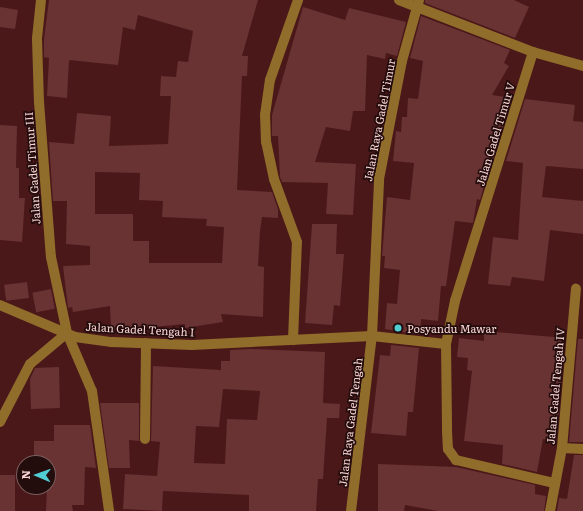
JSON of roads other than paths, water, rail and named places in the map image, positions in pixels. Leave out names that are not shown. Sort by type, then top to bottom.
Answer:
[{"type":"street","name":"Jalan Gadel Timur III","points":[[41,0],[37,40],[42,160],[51,257],[67,333]]},
{"type":"street","points":[[293,340],[298,242],[274,179],[266,142],[265,115],[270,80],[298,0]]},
{"type":"street","points":[[399,0],[418,3],[533,52],[583,66]]},
{"type":"street","name":"Jalan Raya Gadel Timur","points":[[372,336],[379,179],[418,3]]},
{"type":"street","name":"Jalan Gadel Timur V","points":[[533,52],[455,301],[446,344],[447,431],[451,455],[456,460],[554,483]]},
{"type":"street","name":"Jalan Gadel Tengah IV","points":[[550,511],[554,483],[562,448],[576,289]]},
{"type":"street","name":"Jalan Gadel Tengah I","points":[[0,305],[67,333],[112,342],[146,343],[293,340],[372,336],[446,344]]},
{"type":"street","points":[[0,422],[30,364],[67,333],[92,391],[109,511]]},
{"type":"street","name":"Jalan Raya Gadel Tengah","points":[[351,511],[372,336]]},
{"type":"street","points":[[145,439],[146,343]]},
{"type":"street","points":[[562,448],[583,449]]},
{"type":"place","name":"Posyandu Mawar","points":[[398,328]]}]
